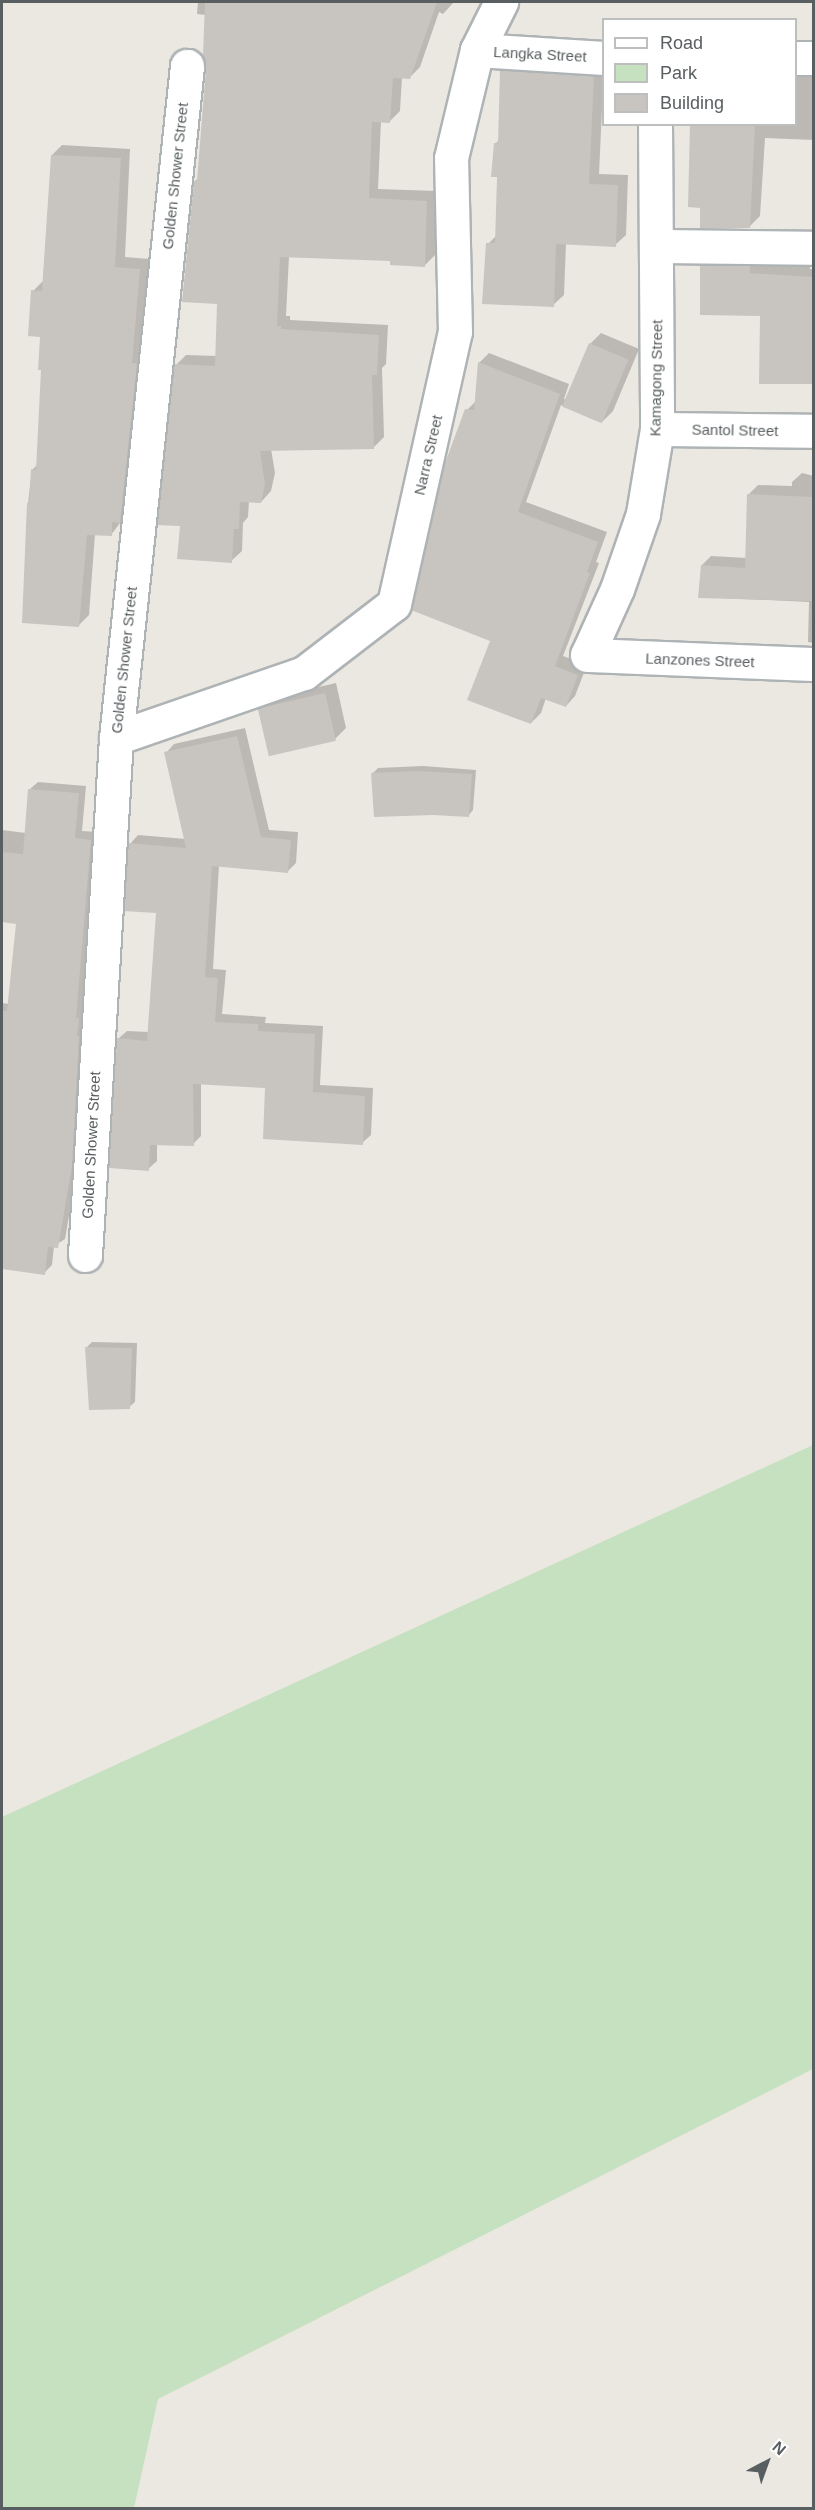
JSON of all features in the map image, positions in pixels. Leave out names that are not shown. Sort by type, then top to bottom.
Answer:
[{"type":"street","name":"Narra Street","points":[[116,738],[304,673],[394,604],[455,332],[452,158],[477,50],[501,2]]},
{"type":"street","name":"Langka Street","points":[[477,50],[602,58]]},
{"type":"street","points":[[797,58],[813,58]]},
{"type":"street","name":"Golden Shower Street","points":[[85,1255],[116,738],[187,66]]},
{"type":"street","name":"Kamagong Street","points":[[587,655],[616,589],[643,514],[657,429],[655,126]]},
{"type":"street","points":[[657,246],[813,248]]},
{"type":"street","name":"Santol Street","points":[[657,429],[813,431]]},
{"type":"street","name":"Lanzones Street","points":[[587,655],[813,664]]},
{"type":"green space","points":[[813,1445],[813,2069],[158,2399],[134,2508],[2,2508],[2,1817]]},
{"type":"building","points":[[205,2],[437,2],[410,79],[393,78],[390,123],[372,122],[369,198],[427,201],[425,267],[390,265],[390,261],[280,257],[277,326],[281,326],[281,329],[379,335],[377,375],[372,375],[374,449],[260,451],[265,484],[261,503],[240,502],[239,529],[234,529],[232,563],[177,559],[180,526],[157,525],[174,364],[215,366],[217,304],[182,302],[194,181],[197,181],[206,68],[203,56]]},
{"type":"building","points":[[500,70],[594,76],[589,184],[618,185],[616,247],[556,244],[554,307],[482,304],[486,243],[495,243],[497,177],[491,177],[494,143],[498,143]]},
{"type":"building","points":[[690,126],[755,126],[750,228],[700,228],[700,208],[688,207]]},
{"type":"building","points":[[51,155],[121,158],[115,267],[140,269],[132,363],[137,363],[120,523],[112,522],[112,536],[87,535],[79,627],[22,623],[27,503],[29,503],[31,469],[36,470],[41,370],[38,370],[40,337],[28,336],[31,290],[42,291]]},
{"type":"building","points":[[700,265],[750,266],[750,273],[813,277],[813,384],[759,384],[760,316],[700,315]]},
{"type":"building","points":[[589,343],[629,360],[602,423],[562,407]]},
{"type":"building","points":[[478,362],[560,394],[518,512],[598,542],[587,572],[590,573],[555,666],[578,675],[566,707],[541,698],[531,724],[467,700],[490,641],[411,610],[444,466],[465,409],[474,410]]},
{"type":"building","points":[[747,494],[813,497],[813,601],[698,598],[701,565],[745,568]]},
{"type":"building","points":[[325,693],[336,741],[269,756],[258,709]]},
{"type":"building","points":[[237,736],[261,837],[291,840],[288,873],[212,866],[205,977],[218,978],[215,1022],[258,1024],[258,1031],[315,1034],[313,1092],[365,1096],[363,1145],[263,1139],[265,1088],[193,1084],[194,1146],[150,1145],[149,1171],[109,1168],[117,1038],[147,1041],[156,913],[124,911],[128,843],[186,848],[164,752]]},
{"type":"building","points":[[416,771],[472,774],[469,817],[433,815],[374,817],[371,773]]},
{"type":"building","points":[[28,789],[79,793],[75,838],[91,840],[76,1018],[79,1018],[77,1036],[79,1036],[72,1166],[58,1248],[48,1247],[45,1275],[2,1269],[2,1011],[7,1011],[16,924],[2,922],[2,852],[23,854]]},
{"type":"building","points":[[85,1347],[132,1348],[130,1409],[89,1410]]}]
